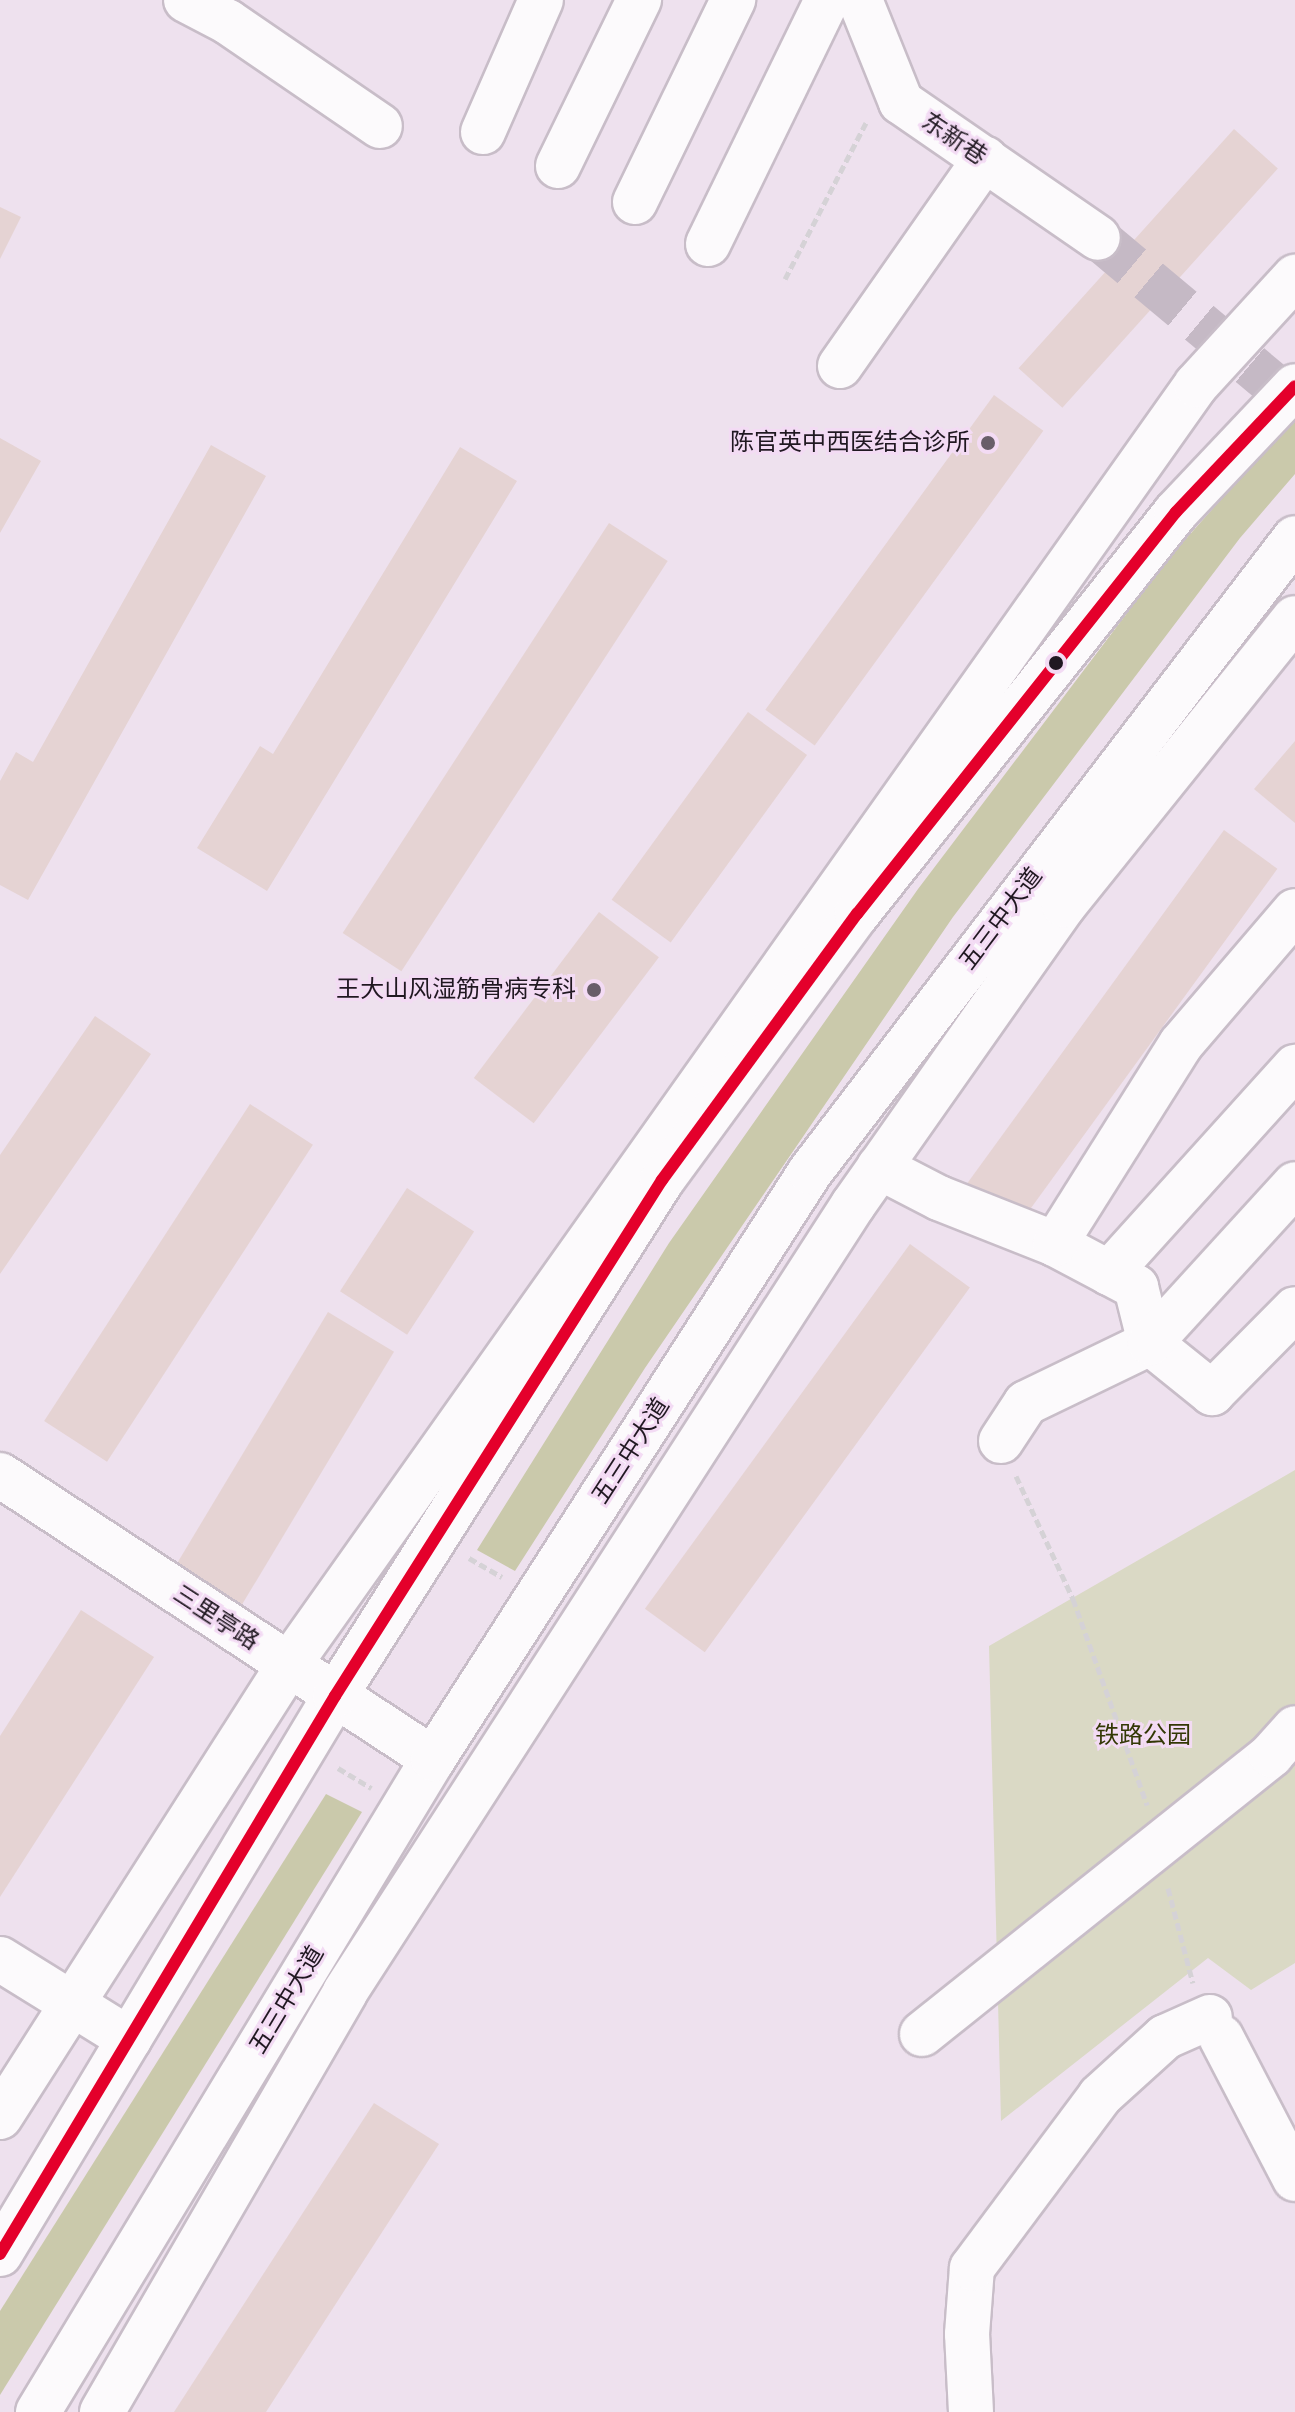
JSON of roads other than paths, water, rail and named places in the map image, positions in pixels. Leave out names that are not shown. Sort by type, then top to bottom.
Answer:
[{"type":"main road","points":[[186,0],[228,22],[380,126]]},
{"type":"main road","points":[[483,132],[541,0]]},
{"type":"main road","points":[[558,166],[639,0]]},
{"type":"main road","points":[[635,202],[733,0]]},
{"type":"main road","points":[[708,244],[827,0]]},
{"type":"main road","name":"东新巷","points":[[860,0],[901,102],[1098,238]]},
{"type":"main road","points":[[840,366],[985,159]]},
{"type":"main road","points":[[0,2117],[69,2001],[288,1666],[1196,385],[1295,277]]},
{"type":"main road","points":[[0,2254],[335,1696],[662,1180],[857,914],[1176,512],[1295,386]]},
{"type":"main road","name":"五三中大道","points":[[38,2412],[433,1759],[810,1172],[1295,538]]},
{"type":"main road","points":[[102,2412],[166,2310],[345,1992],[879,1167],[1064,905],[1295,618]]},
{"type":"main road","points":[[1055,1244],[1181,1044],[1295,911]]},
{"type":"main road","points":[[1109,1273],[1295,1067]]},
{"type":"main road","points":[[879,1167],[939,1198],[1055,1244],[1136,1287],[1150,1343],[1212,1393],[1295,1309]]},
{"type":"main road","points":[[1001,1441],[1026,1403],[1150,1343],[1295,1184]]},
{"type":"main road","name":"三里亭路","points":[[0,1475],[433,1759]]},
{"type":"main road","points":[[922,2034],[1271,1755],[1295,1728]]},
{"type":"main road","points":[[0,1959],[129,2039]]},
{"type":"main road","points":[[971,2412],[967,2334],[972,2268],[1100,2096],[1165,2037],[1216,2027],[1295,2179]]},
{"type":"tunnel","points":[[1098,238],[1295,403]]},
{"type":"place","name":"陈官英中西医结合诊所","points":[[988,443]]},
{"type":"place","name":"王大山风湿筋骨病专科","points":[[594,990]]},
{"type":"park label","name":"铁路公园","points":[[1143,1736]]}]
